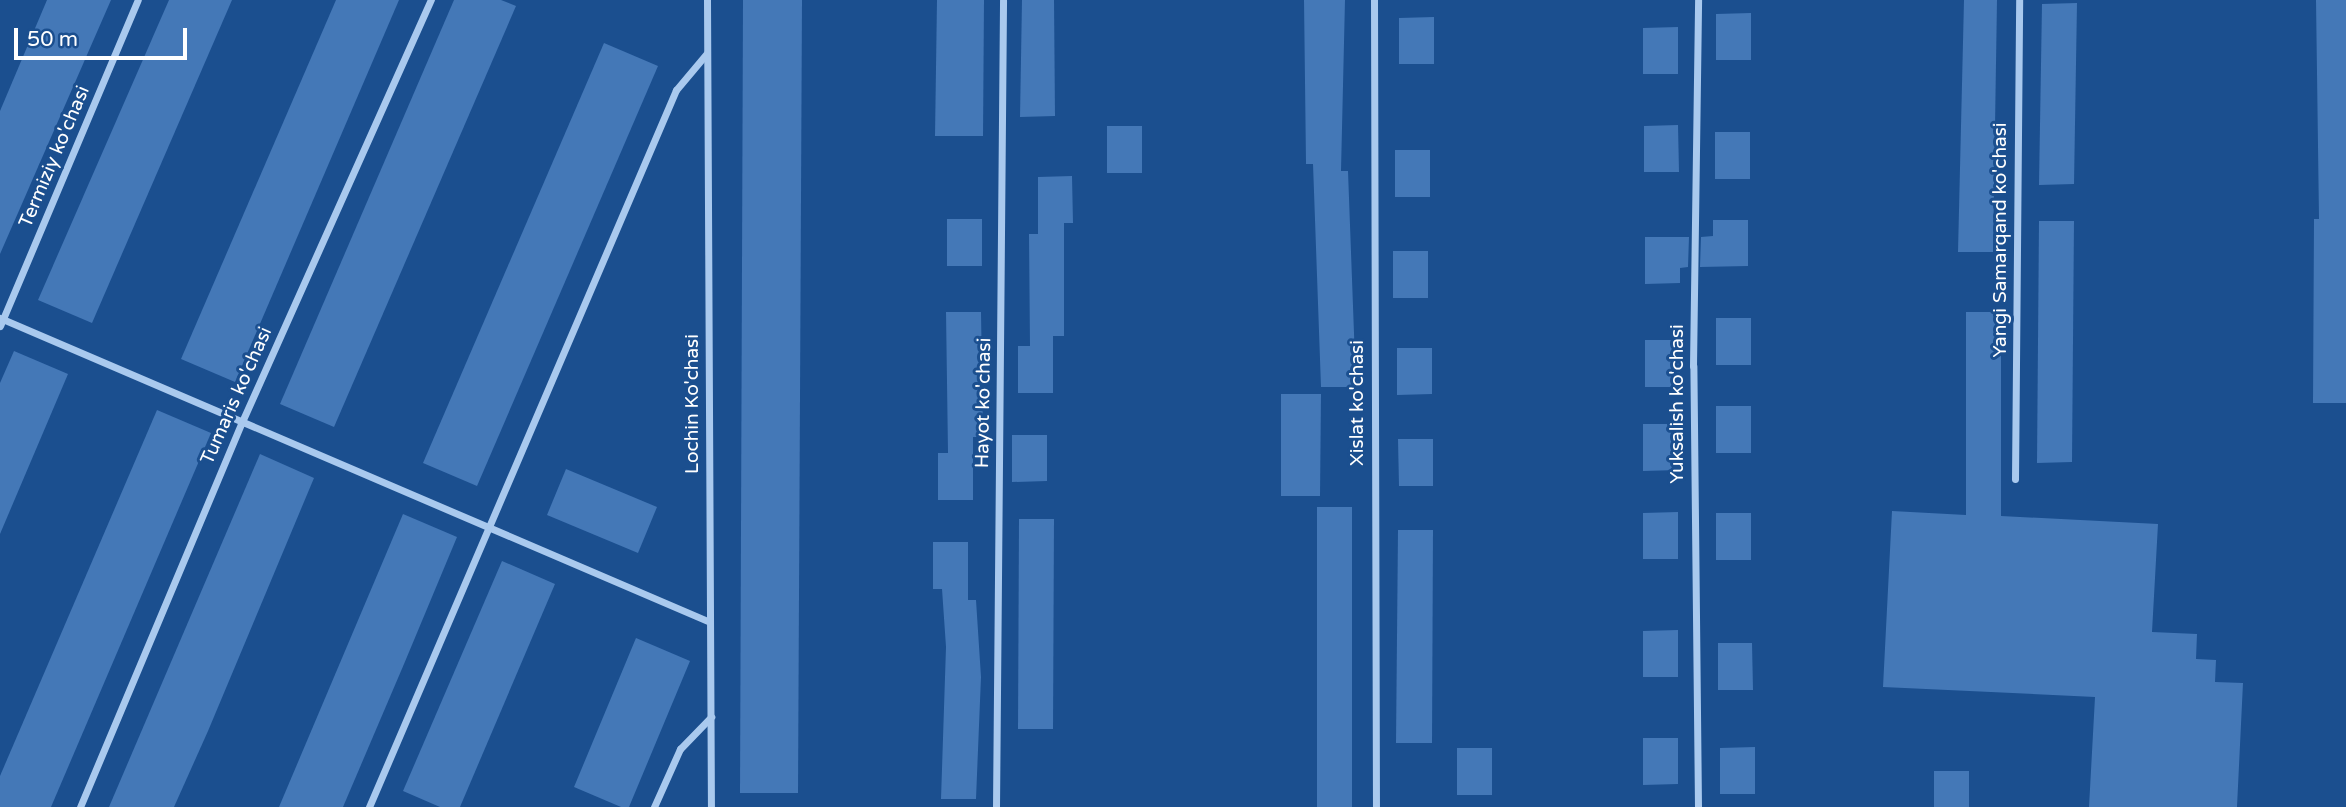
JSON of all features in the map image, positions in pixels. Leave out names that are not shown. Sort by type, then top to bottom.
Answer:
[{"type":"street","name":"Termiziy ko'chasi","points":[[1,321],[138,0]]},
{"type":"street","name":"Tumaris ko'chasi","points":[[80,807],[241,424],[431,0]]},
{"type":"street","name":"Lochin Ko'chasi","points":[[706,0],[711,807]]},
{"type":"street","name":"Hayot ko'chasi","points":[[996,807],[1003,0]]},
{"type":"street","name":"Xislat ko'chasi","points":[[1374,0],[1376,807]]},
{"type":"street","name":"Yuksalish ko'chasi","points":[[1698,0],[1693,366],[1698,807]]},
{"type":"street","name":"Yangi Samarqand ko'chasi","points":[[2015,479],[2019,0]]},
{"type":"street","points":[[369,807],[491,532],[676,90],[706,53]]},
{"type":"street","points":[[1,321],[491,532],[710,622]]},
{"type":"street","points":[[654,807],[680,749],[711,718]]},
{"type":"building","points":[[47,0],[111,0],[0,254],[0,111]]},
{"type":"building","points":[[169,0],[232,0],[92,323],[38,300]]},
{"type":"building","points":[[336,0],[399,0],[235,382],[181,359]]},
{"type":"building","points":[[454,0],[501,0],[516,6],[334,427],[280,404]]},
{"type":"building","points":[[743,0],[802,0],[798,793],[740,793]]},
{"type":"building","points":[[937,0],[984,0],[983,136],[935,136]]},
{"type":"building","points":[[1022,0],[1054,0],[1055,116],[1020,117]]},
{"type":"building","points":[[1304,0],[1345,0],[1341,171],[1348,171],[1356,387],[1321,387],[1313,164],[1306,164]]},
{"type":"building","points":[[1964,0],[1997,0],[1993,252],[1958,252]]},
{"type":"building","points":[[2316,0],[2346,0],[2346,403],[2313,403],[2314,219],[2319,219]]},
{"type":"building","points":[[2077,3],[2074,184],[2039,185],[2042,4]]},
{"type":"building","points":[[1751,13],[1751,60],[1716,60],[1716,14]]},
{"type":"building","points":[[1434,17],[1434,64],[1399,64],[1399,18]]},
{"type":"building","points":[[1678,27],[1678,74],[1643,74],[1643,28]]},
{"type":"building","points":[[604,43],[658,66],[477,486],[423,463]]},
{"type":"building","points":[[1678,125],[1679,172],[1644,172],[1644,126]]},
{"type":"building","points":[[1107,126],[1142,126],[1142,173],[1107,173]]},
{"type":"building","points":[[1715,132],[1750,132],[1750,179],[1715,179]]},
{"type":"building","points":[[1395,150],[1430,150],[1430,197],[1395,197]]},
{"type":"building","points":[[1072,176],[1073,223],[1064,223],[1064,336],[1053,336],[1053,393],[1018,393],[1018,346],[1030,346],[1029,234],[1038,234],[1038,177]]},
{"type":"building","points":[[947,219],[982,219],[982,266],[947,266]]},
{"type":"building","points":[[1713,220],[1748,220],[1748,266],[1700,267],[1701,237],[1713,236]]},
{"type":"building","points":[[2039,221],[2074,221],[2072,462],[2037,463]]},
{"type":"building","points":[[1645,237],[1689,237],[1688,267],[1680,268],[1680,283],[1645,284]]},
{"type":"building","points":[[1393,251],[1428,251],[1428,298],[1393,298]]},
{"type":"building","points":[[946,312],[981,312],[983,437],[973,437],[973,500],[938,500],[938,453],[948,453]]},
{"type":"building","points":[[1966,312],[2001,312],[2001,516],[2158,524],[2152,632],[2197,634],[2196,659],[2216,660],[2215,682],[2243,683],[2237,807],[2089,807],[2095,697],[1883,687],[1892,511],[1966,515]]},
{"type":"building","points":[[1716,318],[1751,318],[1751,365],[1716,365]]},
{"type":"building","points":[[1645,340],[1680,340],[1680,387],[1645,387]]},
{"type":"building","points":[[1397,348],[1432,348],[1432,394],[1397,395]]},
{"type":"building","points":[[14,351],[68,374],[0,534],[0,383]]},
{"type":"building","points":[[1281,394],[1321,394],[1320,496],[1281,496]]},
{"type":"building","points":[[1716,406],[1751,406],[1751,453],[1716,453]]},
{"type":"building","points":[[157,410],[211,433],[51,807],[0,807],[0,776]]},
{"type":"building","points":[[1643,424],[1678,424],[1678,470],[1643,471]]},
{"type":"building","points":[[1012,435],[1047,435],[1047,481],[1012,482]]},
{"type":"building","points":[[1398,439],[1433,439],[1433,486],[1399,486]]},
{"type":"building","points":[[260,454],[314,478],[208,731],[174,807],[109,807]]},
{"type":"building","points":[[566,469],[657,507],[638,553],[547,515]]},
{"type":"building","points":[[1317,507],[1352,507],[1352,807],[1317,807]]},
{"type":"building","points":[[1678,512],[1678,559],[1643,559],[1643,513]]},
{"type":"building","points":[[1716,513],[1751,513],[1751,560],[1716,560]]},
{"type":"building","points":[[403,514],[457,537],[404,664],[343,807],[279,807]]},
{"type":"building","points":[[1019,519],[1054,519],[1053,729],[1018,729]]},
{"type":"building","points":[[1398,530],[1433,530],[1432,743],[1396,743]]},
{"type":"building","points":[[933,542],[968,542],[968,600],[976,600],[981,677],[976,799],[941,799],[946,647],[942,589],[933,589]]},
{"type":"building","points":[[502,561],[555,584],[460,807],[440,807],[403,791]]},
{"type":"building","points":[[1678,630],[1678,677],[1643,677],[1643,631]]},
{"type":"building","points":[[636,638],[690,661],[629,807],[621,807],[574,787]]},
{"type":"building","points":[[1718,643],[1752,643],[1753,690],[1718,690]]},
{"type":"building","points":[[1643,738],[1678,738],[1678,784],[1643,785]]},
{"type":"building","points":[[1755,747],[1755,794],[1720,794],[1720,748]]},
{"type":"building","points":[[1457,748],[1492,748],[1492,795],[1457,795]]},
{"type":"building","points":[[1934,771],[1969,771],[1969,807],[1934,807]]}]
